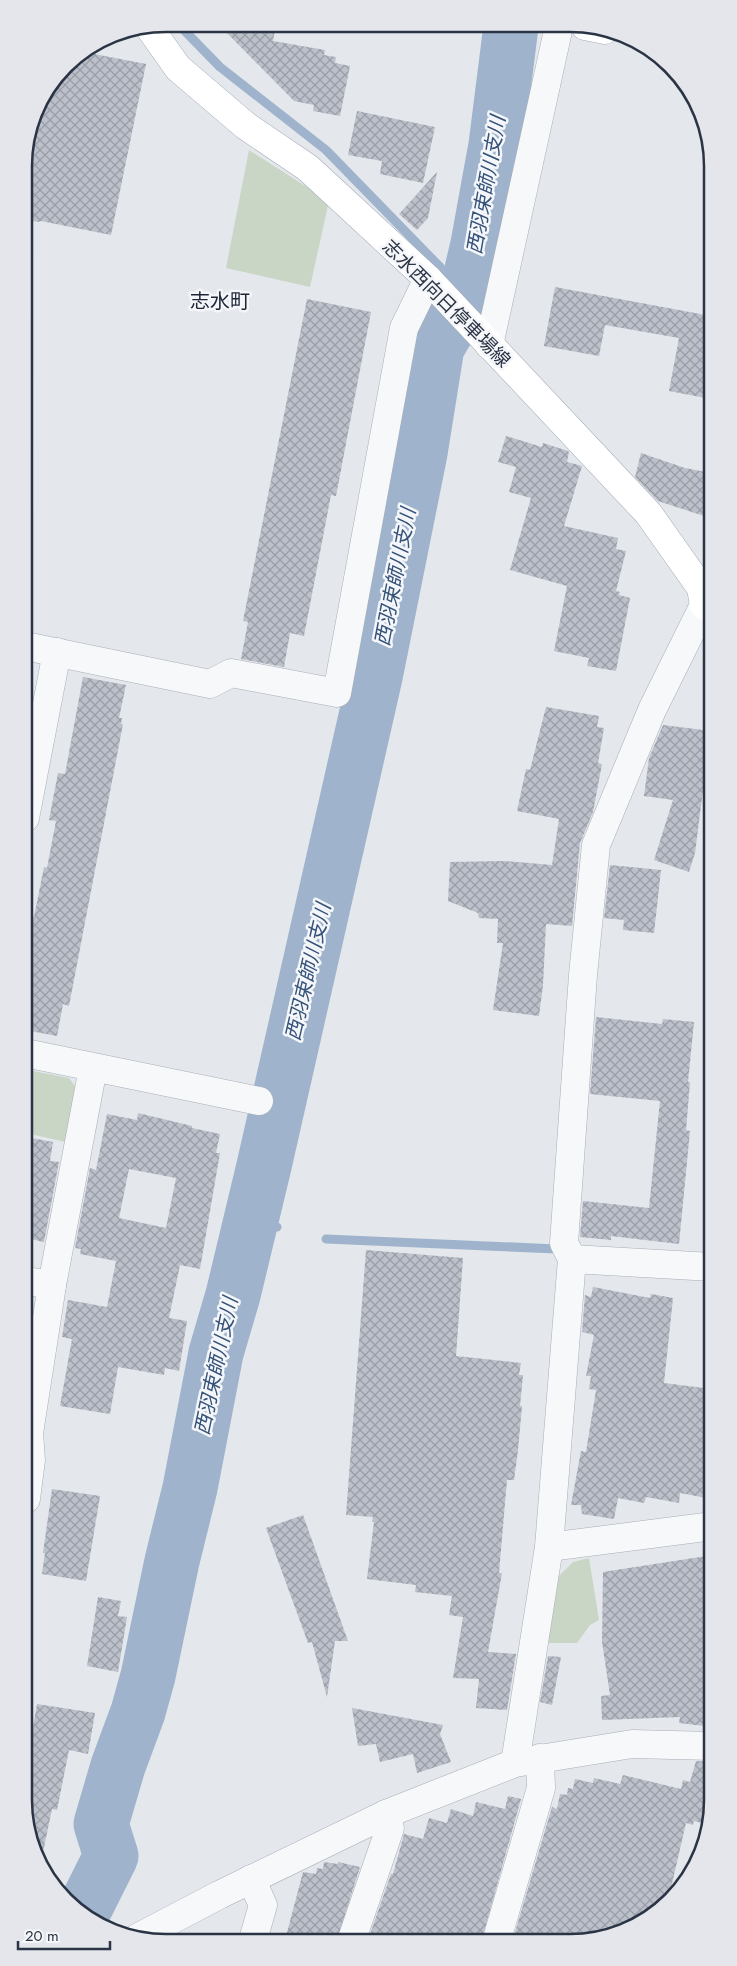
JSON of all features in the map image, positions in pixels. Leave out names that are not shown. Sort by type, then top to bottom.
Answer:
[{"type":"main road","name":"志水西向日停車場線","points":[[154,34],[178,68],[246,126],[308,168],[428,279],[648,513],[701,588],[704,598]]},
{"type":"street","points":[[489,345],[557,32]]},
{"type":"street","points":[[33,647],[210,684],[231,673],[338,693],[404,328],[428,279]]},
{"type":"street","points":[[499,1934],[541,1788],[527,1761],[549,1548],[572,1259],[564,1243],[583,976],[596,845],[652,710],[704,614]]},
{"type":"street","points":[[33,778],[57,652]]},
{"type":"street","points":[[32,1055],[260,1101]]},
{"type":"street","points":[[32,1407],[52,1285],[93,1068]]},
{"type":"street","points":[[572,1259],[704,1267]]},
{"type":"street","points":[[32,1282],[52,1285]]},
{"type":"street","points":[[549,1548],[704,1527]]},
{"type":"street","points":[[149,1932],[251,1879],[386,1814],[527,1761],[632,1744],[704,1746]]},
{"type":"street","points":[[354,1934],[390,1828],[386,1814]]},
{"type":"street","points":[[251,1879],[263,1905],[254,1934]]},
{"type":"green space","points":[[249,150],[329,201],[310,287],[226,268]]},
{"type":"green space","points":[[33,1071],[69,1078],[80,1093],[70,1143],[32,1134]]},
{"type":"green space","points":[[589,1558],[599,1620],[590,1625],[577,1643],[547,1643],[558,1577],[573,1562]]},
{"type":"building","points":[[227,33],[274,33],[273,41],[325,50],[324,55],[336,57],[335,63],[350,66],[340,116],[313,111],[314,105],[294,101]]},
{"type":"building","points":[[94,54],[146,64],[111,235],[41,221],[33,221],[33,158],[35,141],[46,107],[60,85],[78,66]]},
{"type":"building","points":[[357,111],[435,127],[423,183],[380,174],[382,161],[348,155]]},
{"type":"building","points":[[437,172],[428,218],[417,230],[399,214]]},
{"type":"building","points":[[555,287],[704,315],[704,398],[669,391],[679,338],[605,325],[599,356],[544,346]]},
{"type":"building","points":[[307,299],[371,312],[336,496],[331,495],[304,636],[290,633],[284,667],[241,659],[248,622],[243,621]]},
{"type":"building","points":[[506,436],[542,447],[543,443],[568,451],[567,462],[582,466],[564,526],[618,538],[616,549],[626,551],[616,591],[620,592],[619,595],[630,598],[616,671],[587,666],[589,658],[554,651],[567,586],[510,570],[531,498],[509,492],[516,467],[498,462]]},
{"type":"building","points":[[641,453],[685,468],[704,472],[704,516],[658,501],[635,477]]},
{"type":"building","points":[[83,677],[126,685],[119,718],[122,718],[121,724],[123,724],[69,1006],[63,1004],[57,1036],[32,1031],[33,917],[44,867],[47,868],[56,821],[49,820],[58,773],[65,774]]},
{"type":"building","points":[[546,707],[599,716],[597,727],[604,728],[598,763],[602,764],[593,812],[580,843],[572,926],[546,924],[543,985],[539,1016],[493,1010],[503,943],[497,943],[498,919],[479,918],[478,913],[448,901],[450,862],[504,861],[552,865],[559,819],[517,811],[526,769],[530,770]]},
{"type":"building","points":[[663,725],[704,730],[704,790],[695,853],[689,872],[654,860],[673,800],[644,796],[649,758]]},
{"type":"building","points":[[610,865],[661,870],[654,933],[623,930],[624,920],[604,918]]},
{"type":"building","points":[[596,1017],[662,1024],[663,1019],[694,1022],[688,1082],[690,1082],[686,1130],[690,1131],[679,1244],[611,1236],[611,1240],[580,1237],[583,1201],[649,1208],[660,1101],[590,1094]]},
{"type":"building","points":[[138,1113],[220,1134],[216,1153],[220,1153],[200,1269],[180,1265],[169,1318],[187,1321],[179,1371],[165,1368],[164,1375],[118,1367],[110,1414],[60,1406],[72,1339],[62,1337],[68,1300],[107,1307],[116,1261],[80,1254],[81,1249],[75,1248],[90,1168],[96,1170],[107,1114],[137,1120]],"holes":[[[129,1169],[176,1178],[166,1228],[119,1218]]]},
{"type":"building","points":[[32,1138],[53,1142],[50,1161],[59,1162],[44,1242],[32,1239]]},
{"type":"building","points":[[366,1250],[463,1258],[456,1356],[521,1363],[519,1375],[523,1375],[520,1406],[522,1406],[518,1450],[514,1480],[507,1480],[499,1573],[502,1573],[488,1652],[516,1654],[507,1710],[476,1708],[479,1679],[453,1678],[463,1617],[449,1615],[452,1596],[415,1592],[416,1585],[367,1579],[373,1517],[346,1515]]},
{"type":"building","points":[[593,1287],[650,1298],[651,1294],[673,1298],[664,1383],[704,1388],[704,1498],[680,1493],[679,1503],[646,1497],[644,1503],[618,1498],[614,1519],[582,1514],[581,1505],[571,1505],[581,1451],[586,1452],[596,1390],[589,1389],[591,1376],[586,1376],[594,1335],[582,1332],[585,1295],[591,1297]]},
{"type":"building","points":[[52,1489],[100,1496],[86,1581],[42,1574]]},
{"type":"building","points":[[303,1515],[348,1641],[335,1641],[327,1697],[312,1642],[308,1643],[266,1528]]},
{"type":"building","points":[[704,1556],[704,1726],[679,1723],[680,1717],[602,1720],[601,1696],[610,1695],[602,1642],[603,1572]]},
{"type":"building","points":[[98,1597],[121,1601],[118,1616],[127,1617],[118,1672],[87,1666]]},
{"type":"building","points":[[548,1656],[561,1657],[552,1705],[540,1702]]},
{"type":"building","points":[[37,1704],[95,1713],[88,1754],[69,1750],[57,1810],[52,1809],[43,1851],[35,1825],[32,1799],[32,1733]]},
{"type":"building","points":[[352,1708],[443,1725],[440,1734],[451,1762],[417,1773],[413,1754],[380,1762],[376,1744],[358,1746]]},
{"type":"building","points":[[696,1761],[704,1761],[702,1823],[694,1821],[693,1825],[686,1823],[671,1888],[659,1900],[630,1920],[596,1931],[570,1934],[514,1934],[552,1807],[557,1809],[560,1794],[567,1795],[568,1788],[573,1789],[575,1779],[593,1783],[594,1778],[620,1784],[623,1775],[681,1789],[683,1780],[690,1782]]},
{"type":"building","points":[[508,1796],[521,1799],[483,1934],[370,1934],[391,1874],[393,1874],[404,1834],[423,1839],[429,1818],[447,1823],[451,1809],[473,1816],[476,1802],[505,1809]]},
{"type":"building","points":[[324,1862],[338,1864],[338,1862],[360,1867],[339,1934],[287,1934],[303,1872],[316,1874],[317,1868],[323,1869]]},
{"type":"waterway","name":"西羽束師川支川","points":[[86,1906],[111,1856],[101,1824],[148,1676],[172,1561],[190,1488],[216,1353],[233,1295],[264,1166],[375,677],[420,453],[437,347],[465,300],[478,244],[496,145],[510,32]]},
{"type":"waterway","points":[[187,33],[220,67],[326,150],[440,267],[463,298]]},
{"type":"waterway","points":[[251,1220],[277,1227]]},
{"type":"waterway","points":[[326,1239],[557,1249]]},
{"type":"district","name":"志水町","points":[[220,301]]}]
